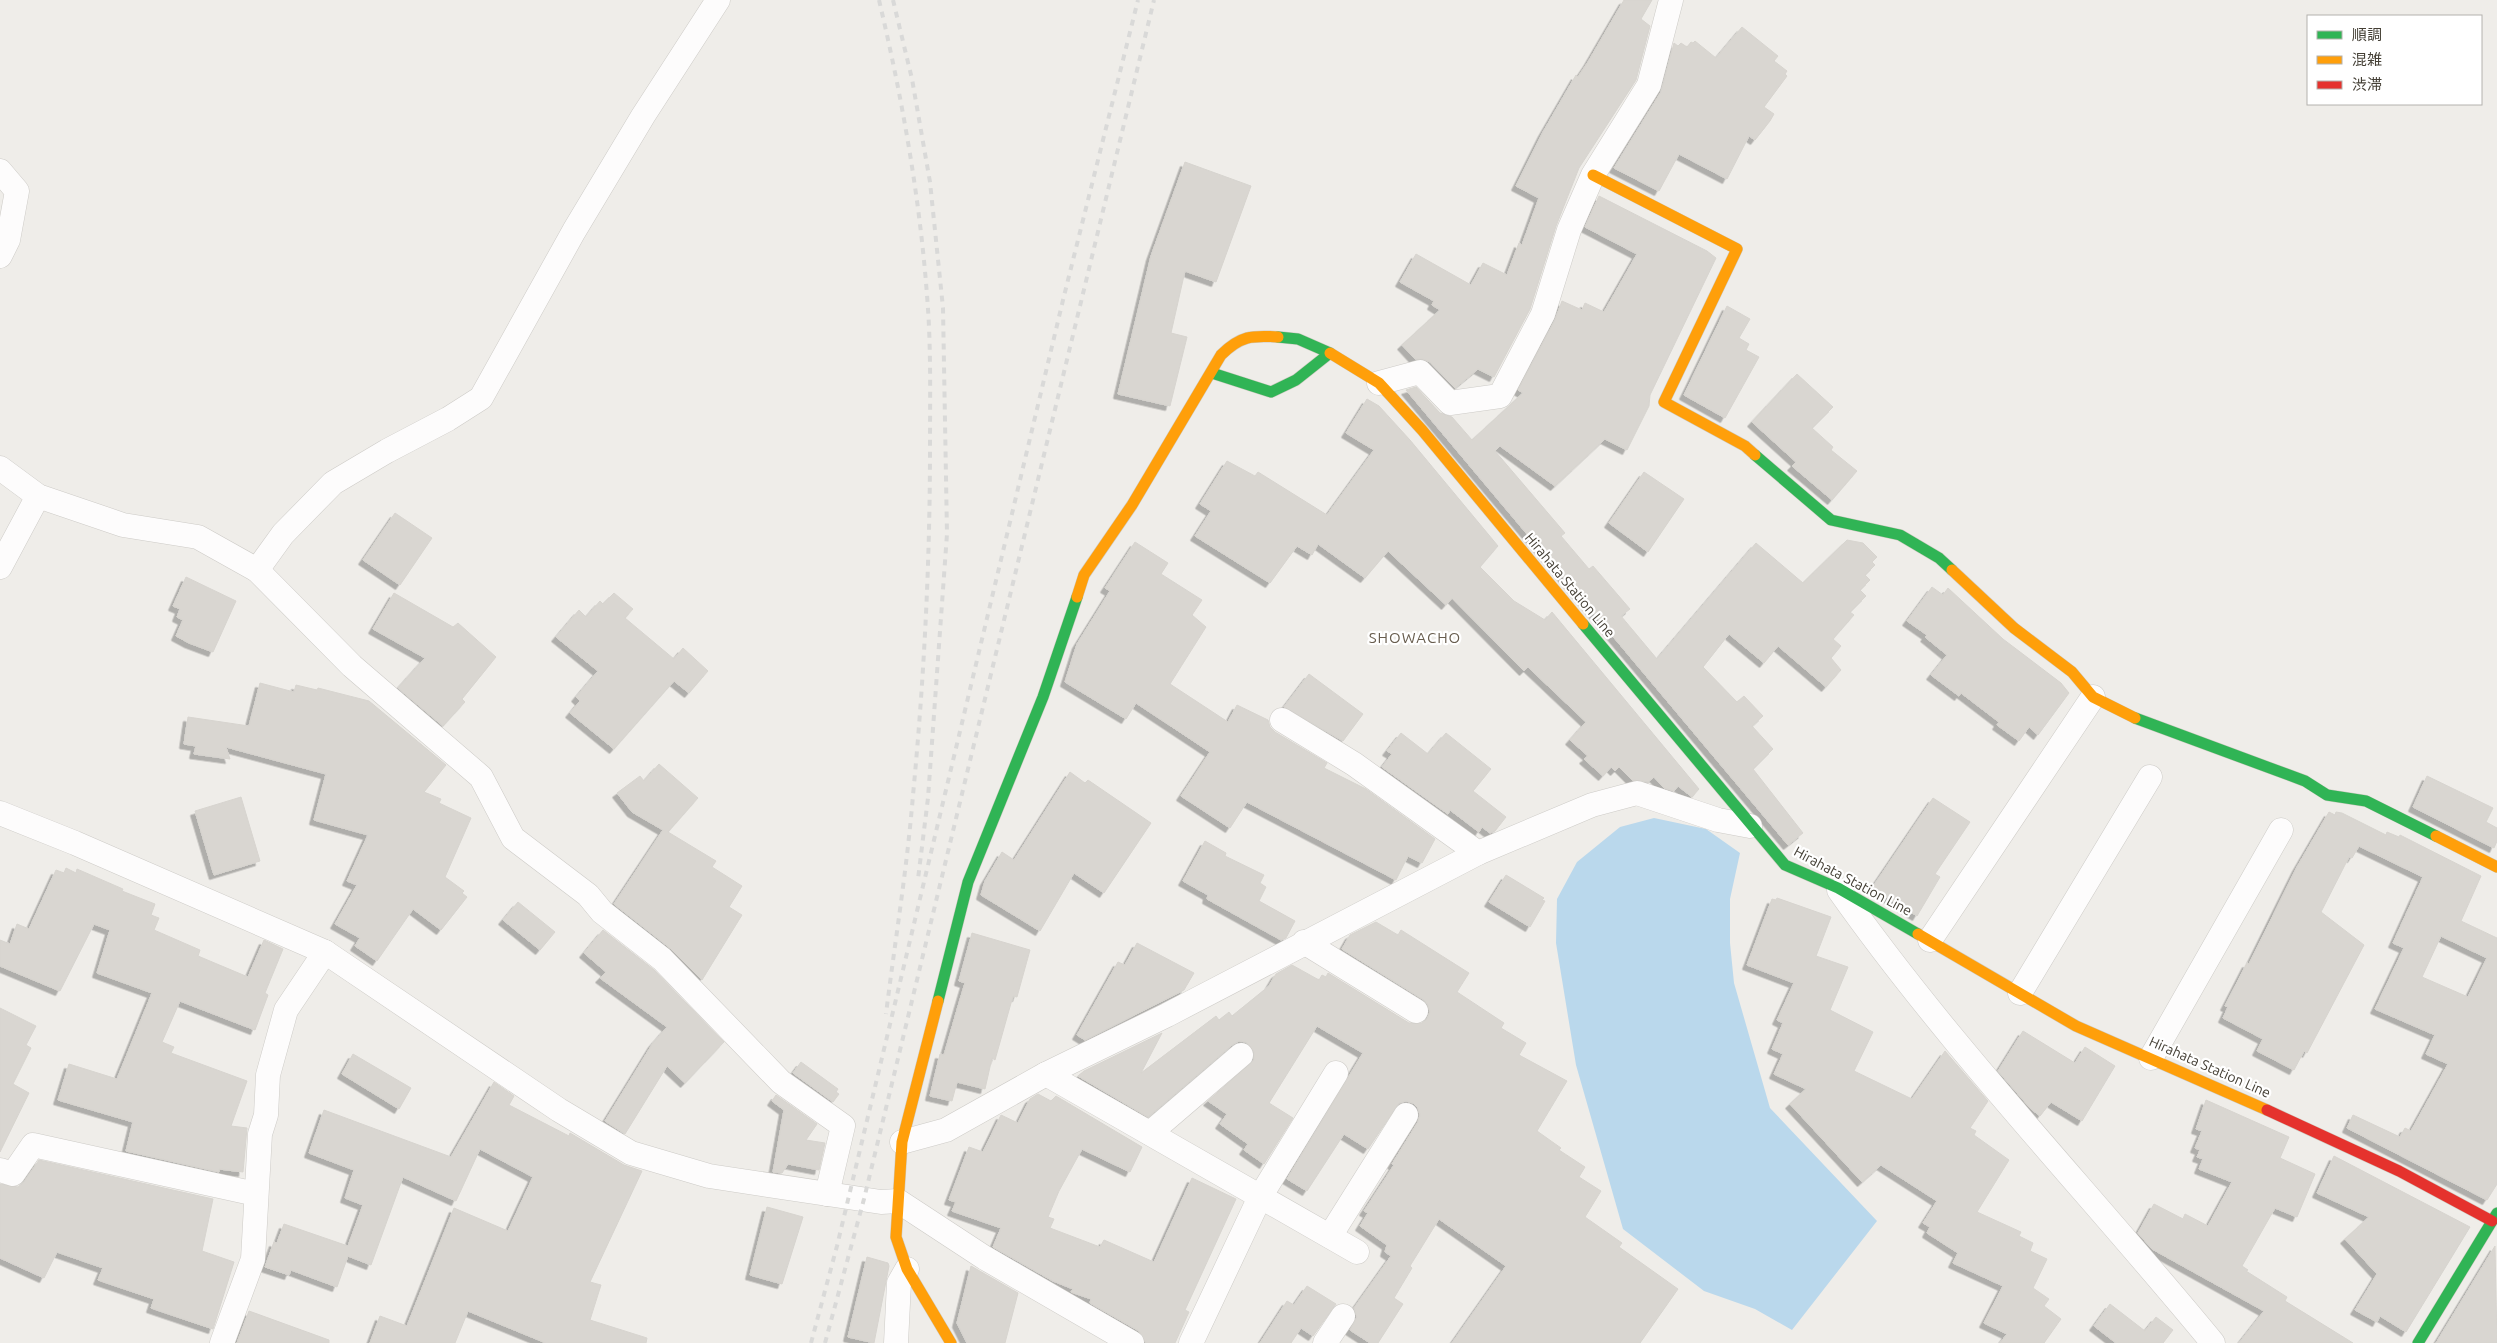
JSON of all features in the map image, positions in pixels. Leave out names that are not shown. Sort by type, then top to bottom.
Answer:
[{"type":"street","points":[[257,570],[283,534],[333,483],[448,420],[481,398],[574,231],[643,116],[718,0]]},
{"type":"street","points":[[1379,382],[1420,372],[1450,404],[1500,396],[1543,314],[1569,230],[1593,175],[1649,85],[1671,0]]},
{"type":"street","points":[[0,170],[17,191],[8,240],[0,256]]},
{"type":"street","points":[[1593,175],[1737,249],[1664,402],[1745,446],[1830,520],[1900,535],[1939,558],[2014,628],[2072,672],[2093,697],[2138,719],[2305,781],[2327,795],[2366,801],[2497,867]]},
{"type":"street","name":"Hirahata Station Line","points":[[951,1343],[908,1269],[896,1237],[898,1179],[902,1142],[968,882],[1043,697],[1084,575],[1132,505],[1221,355],[1235,341],[1252,338],[1298,339],[1330,353],[1379,382],[1435,446],[1750,826],[1785,865],[1838,888],[2076,1026],[2332,1138],[2494,1217]]},
{"type":"street","points":[[1212,372],[1271,392],[1296,380],[1330,353]]},
{"type":"street","points":[[0,468],[38,496],[123,525],[198,537],[257,570],[352,666],[481,777],[513,838],[588,895],[602,912],[662,959],[781,1082],[843,1126],[827,1194]]},
{"type":"street","points":[[0,567],[38,496]]},
{"type":"street","points":[[1930,940],[2093,697]]},
{"type":"street","points":[[1282,720],[1354,764],[1478,853]]},
{"type":"street","points":[[2020,993],[2150,777]]},
{"type":"street","points":[[902,1142],[946,1130],[1046,1074],[1167,1015],[1478,853],[1592,805],[1637,793],[1718,820],[1750,826]]},
{"type":"street","points":[[0,813],[75,843],[324,952],[559,1110],[630,1153],[709,1176],[881,1202],[898,1201],[985,1258],[1132,1343]]},
{"type":"street","points":[[2152,1058],[2281,830]]},
{"type":"street","points":[[1838,888],[1870,933],[1950,1034],[2214,1343]]},
{"type":"street","points":[[1304,942],[1416,1010]]},
{"type":"street","points":[[222,1343],[254,1258],[260,1134],[266,1115],[268,1075],[286,1010],[324,952]]},
{"type":"street","points":[[1150,1133],[1241,1054]]},
{"type":"street","points":[[1191,1343],[1260,1197],[1336,1073]]},
{"type":"street","points":[[1046,1074],[1357,1252]]},
{"type":"street","points":[[1330,1236],[1406,1115]]},
{"type":"street","points":[[0,1170],[13,1174],[33,1145],[256,1194]]},
{"type":"street","points":[[2418,1343],[2494,1217]]},
{"type":"street","points":[[896,1343],[899,1283],[908,1269]]},
{"type":"street","points":[[1325,1343],[1343,1316]]},
{"type":"water","points":[[1654,818],[1706,829],[1740,853],[1730,899],[1730,943],[1734,983],[1770,1108],[1877,1221],[1792,1330],[1755,1309],[1704,1291],[1623,1229],[1576,1065],[1556,943],[1557,899],[1577,862],[1620,827]]},
{"type":"building","points":[[1624,0],[1652,0],[1641,19],[1650,26],[1636,80],[1579,168],[1556,226],[1530,309],[1494,377],[1478,369],[1455,388],[1430,362],[1423,359],[1415,359],[1402,345],[1440,310],[1432,305],[1434,301],[1400,282],[1416,254],[1471,285],[1483,263],[1507,275],[1519,243],[1522,245],[1539,198],[1516,186],[1543,132],[1576,75],[1578,77],[1588,62]]},
{"type":"building","points":[[1742,27],[1778,56],[1774,61],[1787,71],[1785,74],[1787,76],[1764,107],[1774,114],[1770,121],[1755,140],[1749,136],[1727,179],[1679,154],[1659,191],[1614,168],[1661,92],[1674,43],[1678,46],[1681,43],[1687,47],[1691,42],[1695,41],[1716,58]]},
{"type":"building","points":[[1185,162],[1251,186],[1216,282],[1185,271],[1171,333],[1187,337],[1170,406],[1118,394],[1151,256]]},
{"type":"building","points":[[1599,196],[1707,251],[1716,258],[1650,395],[1649,406],[1627,450],[1605,439],[1555,486],[1500,446],[1495,451],[1565,533],[1561,536],[1589,569],[1593,566],[1630,609],[1621,616],[1657,659],[1756,543],[1803,583],[1847,540],[1863,543],[1877,557],[1872,562],[1875,565],[1865,575],[1870,580],[1860,590],[1866,596],[1850,612],[1854,615],[1833,639],[1841,646],[1831,658],[1841,670],[1826,687],[1778,646],[1764,663],[1729,634],[1703,667],[1737,702],[1744,696],[1763,716],[1752,726],[1773,749],[1753,769],[1803,833],[1788,845],[1406,390],[1416,387],[1440,413],[1452,417],[1472,440],[1523,393],[1518,390],[1555,320],[1562,301],[1582,310],[1585,303],[1604,312],[1637,254],[1585,227]]},
{"type":"building","points":[[1727,306],[1750,319],[1739,338],[1749,344],[1746,350],[1759,357],[1725,418],[1684,395]]},
{"type":"building","points":[[1797,374],[1833,407],[1812,428],[1833,447],[1831,450],[1857,471],[1832,500],[1792,466],[1796,462],[1752,422]]},
{"type":"building","points":[[1367,399],[1379,406],[1410,440],[1498,546],[1480,567],[1514,601],[1545,620],[1552,612],[1699,789],[1692,797],[1678,786],[1674,791],[1664,788],[1654,777],[1648,782],[1632,780],[1619,767],[1615,771],[1611,767],[1603,776],[1584,759],[1588,756],[1570,740],[1586,722],[1528,667],[1524,671],[1452,598],[1446,605],[1388,551],[1365,578],[1318,544],[1312,555],[1297,546],[1270,583],[1195,536],[1211,511],[1200,504],[1227,461],[1255,476],[1258,472],[1327,515],[1374,450],[1346,433]]},
{"type":"building","points":[[1644,472],[1684,499],[1648,552],[1609,523]]},
{"type":"building","points":[[395,513],[432,538],[400,585],[363,560]]},
{"type":"building","points":[[1135,542],[1168,563],[1161,574],[1202,600],[1192,615],[1206,627],[1170,684],[1228,722],[1237,705],[1268,720],[1270,727],[1275,732],[1327,763],[1324,768],[1366,789],[1435,839],[1422,863],[1408,856],[1396,880],[1247,802],[1230,828],[1181,796],[1210,752],[1136,703],[1126,719],[1065,682],[1077,644],[1110,591],[1105,588]]},
{"type":"building","points":[[186,577],[236,601],[213,652],[176,636],[183,620],[177,617],[180,609],[173,606]]},
{"type":"building","points":[[1932,587],[1943,595],[1948,588],[2003,639],[2061,683],[2069,693],[2038,735],[2029,727],[2019,741],[1997,725],[1999,722],[1961,693],[1959,696],[1931,675],[1947,655],[1925,637],[1927,635],[1907,621]]},
{"type":"building","points":[[394,593],[453,627],[458,623],[496,657],[462,699],[465,702],[443,726],[398,688],[425,658],[373,629]]},
{"type":"building","points":[[614,593],[633,609],[625,618],[674,659],[683,648],[708,671],[689,693],[674,681],[614,749],[570,713],[580,701],[576,697],[598,671],[556,637],[579,610],[586,617],[600,601],[603,604]]},
{"type":"building","points":[[1309,674],[1363,714],[1343,741],[1284,707]]},
{"type":"building","points":[[260,683],[294,692],[296,685],[317,690],[318,688],[369,701],[446,765],[424,792],[441,799],[439,803],[471,818],[445,877],[464,891],[462,893],[467,897],[441,930],[413,909],[377,961],[355,946],[360,938],[335,924],[357,885],[347,881],[368,835],[314,820],[326,774],[226,747],[230,759],[194,754],[196,746],[184,744],[188,717],[249,726]]},
{"type":"building","points":[[1401,733],[1428,754],[1446,733],[1491,769],[1473,791],[1506,817],[1495,831],[1490,833],[1482,827],[1479,832],[1450,810],[1448,814],[1382,767],[1392,754],[1387,751]]},
{"type":"building","points":[[659,764],[698,798],[668,832],[716,861],[712,867],[742,886],[729,907],[742,915],[702,980],[670,948],[614,904],[663,830],[632,812],[617,793],[640,776],[644,781]]},
{"type":"building","points":[[1070,772],[1085,783],[1088,780],[1151,823],[1104,893],[1074,873],[1040,931],[981,895],[985,881],[1002,852],[1014,860]]},
{"type":"building","points":[[2427,776],[2493,808],[2486,822],[2497,828],[2497,841],[2494,848],[2413,807]]},
{"type":"building","points":[[241,797],[260,861],[214,875],[195,811]]},
{"type":"building","points":[[1933,798],[1970,822],[1935,874],[1940,877],[1917,916],[1872,888]]},
{"type":"building","points":[[2329,812],[2335,815],[2336,812],[2342,813],[2386,835],[2387,832],[2399,837],[2400,835],[2481,876],[2461,921],[2497,938],[2497,1184],[2487,1200],[2347,1128],[2353,1115],[2400,1137],[2405,1128],[2411,1131],[2448,1064],[2426,1054],[2435,1035],[2375,1009],[2404,948],[2393,943],[2423,877],[2359,846],[2352,858],[2349,857],[2321,912],[2364,945],[2307,1053],[2304,1051],[2294,1070],[2257,1051],[2263,1039],[2223,1018],[2228,1007],[2225,1006],[2247,963],[2249,964],[2297,867]],"holes":[[[2441,936],[2487,958],[2468,997],[2422,977]]]},
{"type":"building","points":[[1205,841],[1226,853],[1225,856],[1264,875],[1260,883],[1266,887],[1259,901],[1295,921],[1286,938],[1281,940],[1207,899],[1208,895],[1183,881]]},
{"type":"building","points":[[66,868],[76,873],[77,869],[123,889],[122,891],[155,904],[151,915],[159,918],[154,930],[200,950],[198,956],[248,977],[264,940],[283,949],[265,993],[268,995],[255,1030],[180,1001],[162,1042],[174,1047],[171,1053],[247,1081],[231,1126],[247,1128],[243,1172],[219,1169],[219,1172],[126,1151],[133,1122],[58,1100],[69,1064],[117,1079],[152,993],[97,973],[110,930],[94,924],[60,991],[0,966],[0,940],[10,944],[17,924],[29,929],[56,870],[64,873]]},
{"type":"building","points":[[1506,875],[1544,898],[1542,900],[1545,901],[1530,927],[1489,902]]},
{"type":"building","points":[[1777,898],[1831,917],[1816,956],[1848,967],[1830,1010],[1873,1032],[1854,1071],[1912,1099],[1945,1051],[1988,1101],[1970,1128],[1976,1131],[1974,1135],[2009,1160],[1977,1212],[2021,1232],[2019,1236],[2033,1243],[2030,1251],[2047,1259],[2033,1288],[2049,1299],[2044,1306],[2061,1319],[2044,1343],[2000,1343],[2007,1334],[1984,1323],[2003,1286],[1953,1263],[1958,1253],[1927,1233],[1930,1227],[1923,1223],[1937,1201],[1881,1165],[1862,1182],[1790,1104],[1806,1089],[1774,1074],[1783,1054],[1772,1049],[1783,1023],[1777,1020],[1794,983],[1747,965],[1772,899],[1776,900]]},
{"type":"building","points":[[518,902],[555,932],[540,950],[503,920]]},
{"type":"building","points":[[1376,922],[1398,935],[1401,930],[1469,973],[1457,992],[1504,1023],[1501,1028],[1526,1043],[1519,1055],[1567,1081],[1537,1131],[1561,1148],[1559,1150],[1585,1167],[1579,1177],[1601,1191],[1585,1217],[1622,1243],[1619,1247],[1678,1289],[1640,1343],[1452,1343],[1506,1266],[1439,1219],[1410,1266],[1412,1268],[1394,1298],[1403,1304],[1378,1343],[1370,1343],[1350,1330],[1357,1317],[1354,1308],[1391,1256],[1385,1252],[1387,1245],[1360,1226],[1368,1213],[1364,1211],[1394,1165],[1392,1164],[1418,1122],[1420,1115],[1418,1108],[1413,1103],[1406,1101],[1399,1103],[1368,1149],[1344,1134],[1307,1191],[1287,1179],[1363,1053],[1317,1026],[1269,1103],[1293,1118],[1264,1164],[1244,1150],[1248,1144],[1220,1124],[1227,1114],[1208,1101],[1254,1060],[1254,1052],[1246,1042],[1239,1041],[1232,1045],[1148,1117],[1078,1076],[1084,1071],[1162,1033],[1141,1073],[1216,1016],[1219,1020],[1229,1012],[1232,1016],[1269,986],[1276,974],[1292,965],[1319,980],[1322,975],[1326,977],[1328,973],[1409,1023],[1422,1023],[1427,1019],[1430,1012],[1424,1000],[1342,949],[1350,935]]},
{"type":"building","points":[[603,930],[653,969],[724,1042],[685,1083],[667,1066],[625,1134],[605,1121],[653,1043],[667,1027],[600,978],[606,972],[584,953]]},
{"type":"building","points":[[972,933],[1030,950],[1017,997],[1013,996],[995,1060],[992,1058],[985,1089],[957,1082],[952,1101],[930,1096],[940,1054],[944,1055],[965,983],[959,981]]},
{"type":"building","points":[[1137,943],[1194,973],[1184,990],[1085,1040],[1077,1035],[1118,962],[1125,965]]},
{"type":"building","points":[[0,1008],[36,1026],[26,1045],[31,1048],[13,1084],[29,1093],[0,1152]]},
{"type":"building","points":[[2023,1031],[2075,1063],[2085,1047],[2115,1066],[2082,1121],[2051,1102],[2040,1116],[2031,1109],[1998,1071]]},
{"type":"building","points":[[353,1054],[411,1088],[399,1109],[342,1074]]},
{"type":"building","points":[[801,1062],[838,1089],[836,1092],[839,1094],[833,1102],[793,1073]]},
{"type":"building","points":[[494,1082],[514,1096],[509,1105],[569,1136],[570,1133],[624,1165],[642,1171],[590,1282],[601,1285],[590,1320],[647,1338],[646,1343],[546,1343],[468,1311],[455,1343],[370,1343],[380,1316],[407,1326],[454,1208],[508,1231],[533,1177],[480,1149],[456,1201],[403,1177],[371,1265],[348,1256],[337,1287],[291,1270],[289,1275],[265,1267],[274,1242],[277,1243],[284,1224],[348,1246],[363,1205],[345,1198],[354,1170],[309,1153],[324,1110],[451,1157]]},
{"type":"building","points":[[1038,1094],[1051,1101],[1056,1096],[1142,1147],[1130,1172],[1082,1149],[1059,1191],[1048,1217],[1054,1219],[1050,1228],[1100,1247],[1104,1240],[1154,1262],[1192,1178],[1236,1199],[1185,1310],[1189,1312],[1175,1343],[1146,1343],[1139,1331],[1090,1303],[1091,1299],[1071,1292],[1073,1289],[1053,1281],[993,1247],[1001,1228],[952,1211],[956,1202],[949,1200],[969,1147],[983,1152],[1001,1115],[1018,1123],[1030,1099]]},
{"type":"building","points":[[776,1095],[817,1124],[806,1140],[825,1143],[819,1170],[788,1164],[782,1173],[773,1172],[784,1110],[772,1101]]},
{"type":"building","points":[[2206,1100],[2289,1137],[2280,1158],[2315,1174],[2297,1217],[2275,1208],[2242,1266],[2248,1270],[2246,1271],[2287,1297],[2285,1301],[2353,1343],[2239,1343],[2264,1311],[2152,1249],[2138,1233],[2154,1204],[2183,1219],[2185,1214],[2208,1226],[2232,1182],[2199,1169],[2203,1159],[2197,1157],[2200,1150],[2195,1148],[2202,1131],[2196,1129]]},
{"type":"building","points":[[2334,1156],[2470,1227],[2406,1332],[2380,1316],[2377,1322],[2355,1310],[2377,1274],[2345,1239],[2369,1217],[2317,1193]]},
{"type":"building","points":[[39,1160],[213,1199],[202,1251],[234,1262],[213,1329],[151,1308],[154,1299],[98,1280],[103,1268],[57,1252],[44,1278],[0,1258],[0,1184],[18,1187],[24,1182]]},
{"type":"building","points":[[767,1207],[803,1217],[782,1284],[750,1275]]},
{"type":"building","points":[[2495,1246],[2497,1343],[2436,1343]]},
{"type":"building","points":[[867,1257],[888,1263],[889,1266],[874,1343],[848,1337]]},
{"type":"building","points":[[971,1266],[1018,1293],[1005,1343],[967,1343],[957,1323]]},
{"type":"building","points":[[1307,1286],[1336,1304],[1313,1336],[1301,1328],[1291,1343],[1260,1343],[1287,1301],[1294,1305]]},
{"type":"building","points":[[2110,1304],[2145,1331],[2156,1317],[2173,1330],[2163,1343],[2116,1343],[2094,1326]]},
{"type":"building","points":[[249,1311],[329,1340],[329,1343],[237,1343]]},
{"type":"railway","points":[[879,0],[896,77],[916,192],[925,270],[930,343],[930,491],[926,621],[908,850],[886,1014]]},
{"type":"railway","points":[[893,0],[912,79],[930,182],[943,308],[947,534],[928,798],[918,879]]},
{"type":"railway","points":[[811,1343],[837,1246],[1064,296],[1138,0]]},
{"type":"railway","points":[[825,1343],[864,1199],[1154,0]]},
{"type":"traffic: fast","points":[[1212,373],[1271,392],[1296,380],[1330,353],[1298,339],[1278,337]]},
{"type":"traffic: fast","points":[[1755,455],[1831,520],[1900,535],[1939,558],[1952,570]]},
{"type":"traffic: fast","points":[[938,1001],[968,882],[1043,697],[1077,597]]},
{"type":"traffic: fast","points":[[1583,624],[1785,865],[1838,888],[1918,934]]},
{"type":"traffic: fast","points":[[2135,718],[2305,781],[2327,795],[2366,801],[2436,836]]},
{"type":"traffic: fast","points":[[2418,1343],[2497,1213]]},
{"type":"traffic: slow","points":[[1593,175],[1737,249],[1664,402],[1745,446],[1755,455]]},
{"type":"traffic: slow","points":[[1077,597],[1084,575],[1132,505],[1221,355],[1234,344],[1247,338],[1261,336],[1278,337]]},
{"type":"traffic: slow","points":[[1330,353],[1379,383],[1422,430],[1583,624]]},
{"type":"traffic: slow","points":[[1952,570],[2014,628],[2072,672],[2093,697],[2135,718]]},
{"type":"traffic: slow","points":[[2436,836],[2497,867]]},
{"type":"traffic: slow","points":[[1918,934],[2076,1026],[2267,1110]]},
{"type":"traffic: slow","points":[[938,1001],[902,1142],[896,1237],[907,1269],[951,1343]]},
{"type":"traffic: jam","points":[[2267,1110],[2399,1171],[2492,1221]]},
{"type":"district","name":"SHOWACHO","points":[[1415,638]]}]
